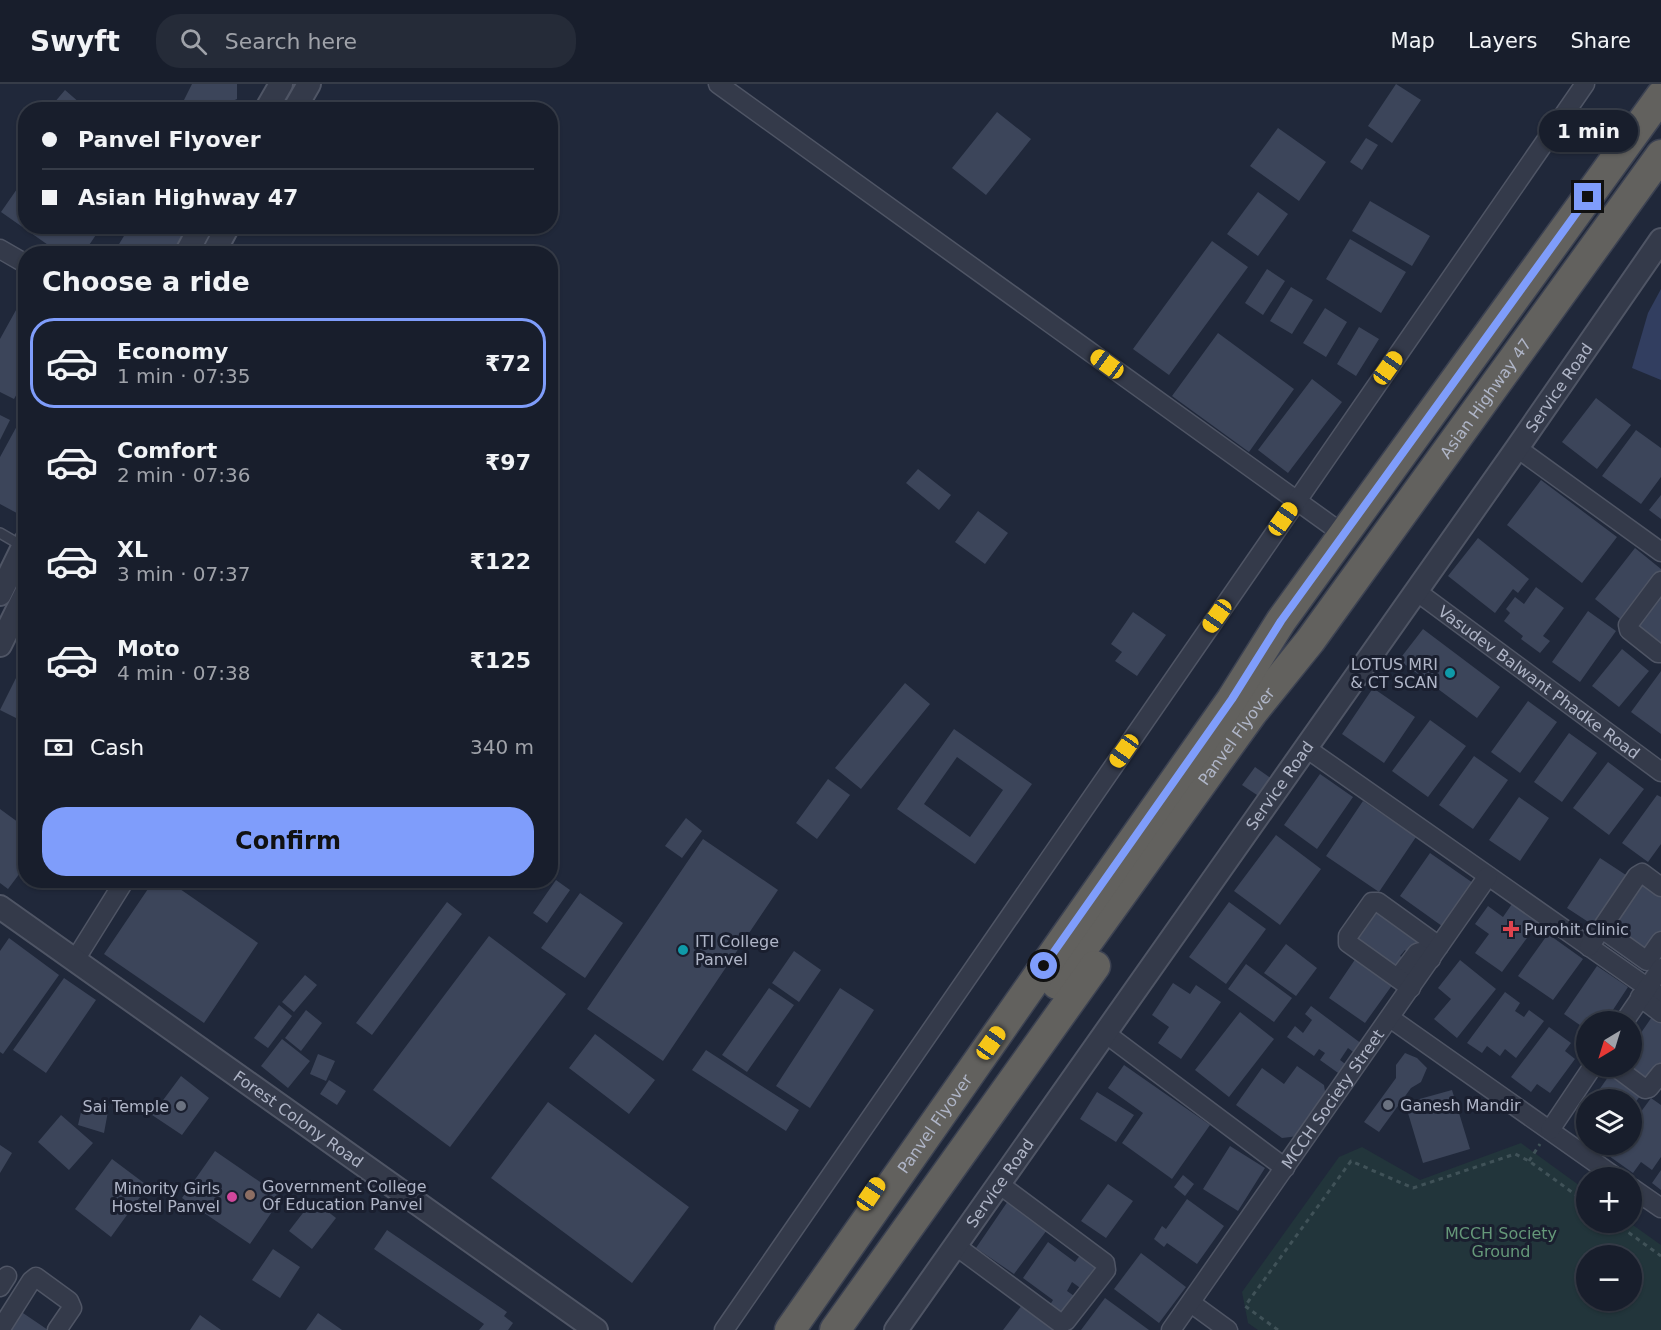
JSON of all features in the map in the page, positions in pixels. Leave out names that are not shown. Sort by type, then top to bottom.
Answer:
[{"type":"highway","points":[[778,1330],[1215,687],[1281,621],[1661,96]]},
{"type":"highway","name":"Asian Highway 47","points":[[1310,641],[1661,155]]},
{"type":"highway","name":"Panvel Flyover","points":[[809,1330],[1242,706],[1281,621]]},
{"type":"highway","points":[[835,1330],[1268,724],[1310,641]]},
{"type":"highway","name":"Panvel Flyover","points":[[790,1330],[1242,706],[1310,641]]},
{"type":"street","points":[[271,102],[281,84]]},
{"type":"street","points":[[299,102],[309,84]]},
{"type":"street","points":[[718,84],[1343,534]]},
{"type":"street","points":[[724,1330],[1296,500],[1586,84]]},
{"type":"street","name":"Service Road","points":[[899,1329],[1661,240]]},
{"type":"street","points":[[0,249],[18,259]]},
{"type":"street","points":[[1517,448],[1661,552]]},
{"type":"street","points":[[0,594],[18,559]]},
{"type":"street","points":[[1661,581],[1628,625],[1629,630],[1658,653],[1661,652]]},
{"type":"street","name":"Vasudev Balwant Phadke Road","points":[[1416,591],[1661,772]]},
{"type":"street","points":[[0,645],[18,609]]},
{"type":"street","points":[[1306,748],[1589,947],[1648,1000]]},
{"type":"street","points":[[1589,947],[1637,876],[1642,873],[1661,887]]},
{"type":"street","points":[[1390,1018],[1404,983],[1435,953],[1488,876]]},
{"type":"street","points":[[75,960],[120,888]]},
{"type":"street","points":[[1404,983],[1348,943],[1348,936],[1372,902],[1378,902],[1435,953]]},
{"type":"street","name":"Forest Colony Road","points":[[0,907],[596,1330]]},
{"type":"street","points":[[1602,928],[1654,965]]},
{"type":"street","points":[[1636,1011],[1648,1000],[1661,941]]},
{"type":"street","name":"MCCH Society Street","points":[[1171,1330],[1390,1018],[1601,1167]]},
{"type":"street","points":[[1105,1033],[1285,1168]]},
{"type":"street","points":[[1629,1077],[1645,1089],[1649,1088],[1661,1073]]},
{"type":"street","points":[[1550,1131],[1586,1077]]},
{"type":"street","points":[[956,1246],[1060,1323],[1066,1321],[1106,1270],[1105,1263],[999,1184]]},
{"type":"street","points":[[1642,1195],[1661,1208]]},
{"type":"street","points":[[0,1330],[31,1281],[36,1277],[69,1301],[72,1308],[57,1330]]},
{"type":"street","points":[[1191,1303],[1228,1330]]},
{"type":"lane","points":[[0,533],[18,542]]},
{"type":"path","points":[[1278,1330],[1245,1306],[1352,1161],[1413,1188],[1515,1154],[1529,1161],[1576,1195]]},
{"type":"path","points":[[1629,1233],[1661,1256]]},
{"type":"green space","name":"MCCH Society Ground","points":[[1521,1143],[1576,1183],[1576,1233],[1642,1232],[1661,1245],[1661,1330],[1258,1330],[1248,1323],[1242,1292],[1339,1157],[1362,1147],[1420,1180]]},
{"type":"water","points":[[1661,289],[1661,380],[1632,368],[1648,313]]},
{"type":"building","points":[[192,84],[237,84],[237,99],[230,102],[183,102]]},
{"type":"building","points":[[1396,84],[1421,100],[1392,143],[1368,126]]},
{"type":"building","points":[[65,90],[79,102],[55,102]]},
{"type":"building","points":[[997,112],[1031,139],[986,195],[952,168]]},
{"type":"building","points":[[1278,128],[1326,162],[1299,201],[1250,166]]},
{"type":"building","points":[[1366,138],[1378,145],[1362,170],[1350,162]]},
{"type":"building","points":[[18,188],[18,224],[1,212]]},
{"type":"building","points":[[1258,192],[1288,214],[1258,256],[1227,234]]},
{"type":"building","points":[[1370,201],[1430,236],[1412,266],[1352,231]]},
{"type":"building","points":[[32,234],[97,234],[88,246],[50,246]]},
{"type":"building","points":[[125,234],[183,234],[176,246],[118,246]]},
{"type":"building","points":[[1350,239],[1406,272],[1381,313],[1326,279]]},
{"type":"building","points":[[1212,241],[1248,267],[1169,375],[1133,349]]},
{"type":"building","points":[[1267,269],[1285,281],[1263,315],[1245,303]]},
{"type":"building","points":[[1291,287],[1313,300],[1292,334],[1270,321]]},
{"type":"building","points":[[18,306],[18,392],[14,399],[0,392],[0,339]]},
{"type":"building","points":[[1325,308],[1347,322],[1326,357],[1303,343]]},
{"type":"building","points":[[1359,327],[1379,339],[1356,376],[1337,364]]},
{"type":"building","points":[[1218,333],[1294,389],[1249,452],[1172,396]]},
{"type":"building","points":[[1312,379],[1342,402],[1288,473],[1258,450]]},
{"type":"building","points":[[1596,398],[1631,425],[1597,469],[1562,442]]},
{"type":"building","points":[[0,415],[10,420],[0,440]]},
{"type":"building","points":[[18,424],[18,514],[0,504],[0,457]]},
{"type":"building","points":[[1636,430],[1661,448],[1661,477],[1641,504],[1602,476]]},
{"type":"building","points":[[918,469],[951,495],[939,510],[906,483]]},
{"type":"building","points":[[1541,480],[1617,537],[1582,583],[1507,525]]},
{"type":"building","points":[[1661,495],[1661,519],[1649,510]]},
{"type":"building","points":[[978,511],[1008,533],[985,564],[955,542]]},
{"type":"building","points":[[1478,538],[1529,579],[1518,593],[1513,589],[1495,613],[1448,576]]},
{"type":"building","points":[[1635,548],[1661,569],[1661,575],[1624,622],[1595,599]]},
{"type":"building","points":[[1661,586],[1661,648],[1631,627]]},
{"type":"building","points":[[1536,587],[1564,608],[1543,636],[1550,641],[1540,653],[1521,639],[1523,636],[1504,621],[1510,613],[1506,609],[1515,597],[1524,604]]},
{"type":"building","points":[[1588,611],[1616,631],[1580,682],[1552,662]]},
{"type":"building","points":[[1133,612],[1166,635],[1137,676],[1115,661],[1122,652],[1111,644]]},
{"type":"building","name":"LOTUS MRI & CT SCAN","points":[[1423,629],[1500,687],[1477,718],[1399,660]]},
{"type":"building","points":[[1622,649],[1649,671],[1619,707],[1592,686]]},
{"type":"building","points":[[1661,671],[1661,734],[1631,712]]},
{"type":"building","points":[[18,674],[18,719],[0,710]]},
{"type":"building","points":[[905,683],[930,704],[861,789],[835,768]]},
{"type":"building","points":[[1373,688],[1415,717],[1384,763],[1342,734]]},
{"type":"building","points":[[1528,701],[1557,722],[1520,773],[1491,752]]},
{"type":"building","points":[[1430,720],[1466,746],[1428,797],[1392,771]]},
{"type":"building","points":[[954,729],[1032,784],[975,864],[897,809]],"holes":[[[957,757],[1003,790],[970,837],[924,804]]]},
{"type":"building","points":[[1569,733],[1597,753],[1562,802],[1534,782]]},
{"type":"building","points":[[1474,756],[1508,780],[1473,829],[1439,805]]},
{"type":"building","points":[[1608,762],[1644,789],[1609,835],[1573,808]]},
{"type":"building","points":[[1255,767],[1275,781],[1263,799],[1242,785]]},
{"type":"building","points":[[1320,774],[1353,797],[1317,849],[1284,825]]},
{"type":"building","points":[[828,779],[850,795],[817,839],[796,823]]},
{"type":"building","points":[[1657,795],[1661,797],[1661,844],[1648,862],[1622,843]]},
{"type":"building","points":[[1519,797],[1549,818],[1520,861],[1489,840]]},
{"type":"building","points":[[1363,801],[1416,837],[1379,892],[1326,856]]},
{"type":"building","points":[[0,809],[18,822],[18,876],[8,889],[0,883]]},
{"type":"building","points":[[686,818],[702,831],[682,858],[665,846]]},
{"type":"building","points":[[1276,835],[1321,869],[1280,925],[1234,891]]},
{"type":"building","name":"ITI College Panvel","points":[[703,839],[778,890],[663,1061],[587,1009]]},
{"type":"building","points":[[1430,853],[1473,883],[1442,926],[1400,896]]},
{"type":"building","points":[[1600,858],[1629,877],[1596,927],[1567,908]]},
{"type":"building","points":[[558,881],[570,890],[547,923],[533,913],[550,888],[558,888]]},
{"type":"building","points":[[1646,881],[1661,892],[1661,935],[1648,953],[1613,928]]},
{"type":"building","points":[[149,888],[179,888],[258,943],[204,1023],[104,954]]},
{"type":"building","points":[[580,893],[623,923],[585,978],[541,948]]},
{"type":"building","points":[[447,902],[462,914],[372,1035],[356,1023]]},
{"type":"building","points":[[1229,902],[1266,929],[1226,984],[1189,957]]},
{"type":"building","points":[[1512,904],[1538,923],[1502,972],[1475,953],[1489,934],[1475,924],[1488,906],[1503,917]]},
{"type":"building","points":[[1376,907],[1420,942],[1410,955],[1405,950],[1400,956],[1407,961],[1397,973],[1350,940]]},
{"type":"building","points":[[1548,934],[1583,959],[1553,1000],[1518,976]]},
{"type":"building","points":[[489,936],[566,994],[450,1147],[373,1090]]},
{"type":"building","points":[[9,938],[59,975],[3,1054],[0,1052],[0,951]]},
{"type":"building","points":[[1286,944],[1317,968],[1296,996],[1264,973]]},
{"type":"building","points":[[794,951],[821,970],[799,1002],[772,983]]},
{"type":"building","points":[[1356,958],[1393,984],[1365,1023],[1329,998]]},
{"type":"building","points":[[1460,960],[1496,989],[1457,1038],[1434,1019],[1451,999],[1438,988]]},
{"type":"building","points":[[1246,964],[1292,998],[1274,1022],[1228,989]]},
{"type":"building","points":[[1597,966],[1628,987],[1612,1011],[1576,1011],[1576,1022],[1564,1014]]},
{"type":"building","points":[[305,975],[317,985],[294,1012],[282,1002]]},
{"type":"building","points":[[64,978],[96,1000],[46,1073],[13,1050]]},
{"type":"building","points":[[1173,983],[1190,994],[1196,985],[1221,1002],[1181,1059],[1158,1043],[1169,1027],[1152,1015]]},
{"type":"building","points":[[769,988],[794,1005],[747,1072],[722,1055]]},
{"type":"building","points":[[840,988],[874,1010],[810,1108],[776,1086]]},
{"type":"building","points":[[1505,992],[1520,1003],[1515,1011],[1524,1017],[1529,1010],[1544,1021],[1516,1058],[1505,1049],[1500,1056],[1487,1046],[1482,1053],[1467,1043]]},
{"type":"building","points":[[279,1005],[292,1016],[268,1048],[254,1038]]},
{"type":"building","points":[[1311,1006],[1362,1044],[1356,1054],[1348,1048],[1340,1060],[1348,1066],[1341,1075],[1320,1060],[1325,1053],[1319,1049],[1314,1056],[1287,1037],[1295,1026],[1303,1033],[1312,1020],[1305,1014]]},
{"type":"building","points":[[306,1010],[322,1023],[301,1051],[285,1038]]},
{"type":"building","points":[[1656,1011],[1661,1015],[1661,1068],[1647,1086],[1634,1077],[1642,1077],[1642,1031]]},
{"type":"building","points":[[1240,1012],[1274,1039],[1229,1097],[1195,1070]]},
{"type":"building","points":[[1549,1027],[1571,1043],[1565,1051],[1575,1059],[1550,1093],[1537,1084],[1531,1092],[1511,1077]]},
{"type":"building","points":[[595,1034],[655,1080],[629,1114],[569,1068]]},
{"type":"building","points":[[282,1039],[310,1061],[288,1088],[261,1066]]},
{"type":"building","points":[[706,1050],[799,1110],[786,1131],[692,1070]]},
{"type":"building","name":"Ganesh Mandir","points":[[1405,1053],[1417,1058],[1427,1068],[1421,1082],[1411,1088],[1379,1132],[1364,1122],[1396,1078],[1396,1065]]},
{"type":"building","points":[[318,1054],[335,1061],[326,1081],[310,1074]]},
{"type":"building","points":[[1124,1065],[1210,1125],[1172,1179],[1122,1143],[1143,1113],[1108,1088]]},
{"type":"building","points":[[1297,1066],[1324,1085],[1326,1098],[1299,1136],[1282,1138],[1236,1105],[1262,1068],[1284,1084]]},
{"type":"building","name":"Sai Temple","points":[[181,1076],[209,1098],[182,1135],[152,1115]]},
{"type":"building","points":[[1608,1077],[1623,1077],[1639,1089],[1600,1089]]},
{"type":"building","points":[[329,1080],[346,1091],[337,1105],[320,1094]]},
{"type":"building","points":[[1452,1090],[1470,1149],[1423,1163],[1405,1103]]},
{"type":"building","points":[[1097,1092],[1134,1115],[1116,1142],[1080,1119]]},
{"type":"building","points":[[1651,1098],[1661,1105],[1661,1157],[1652,1170],[1641,1162],[1637,1167],[1625,1167],[1609,1156],[1642,1155],[1642,1110]]},
{"type":"building","points":[[84,1099],[109,1106],[104,1133],[78,1125]]},
{"type":"building","points":[[548,1102],[689,1207],[632,1283],[491,1178]]},
{"type":"building","points":[[61,1115],[93,1143],[69,1170],[38,1142]]},
{"type":"building","points":[[0,1145],[12,1153],[0,1173]]},
{"type":"building","points":[[1230,1146],[1265,1168],[1238,1211],[1203,1189]]},
{"type":"building","name":"Minority Girls Hostel Panvel","points":[[215,1151],[282,1197],[250,1244],[182,1198]]},
{"type":"building","points":[[112,1159],[148,1186],[111,1237],[75,1209]]},
{"type":"building","points":[[1661,1170],[1661,1190],[1652,1183]]},
{"type":"building","points":[[1183,1175],[1194,1184],[1185,1196],[1174,1187]]},
{"type":"building","points":[[1108,1184],[1133,1201],[1106,1238],[1081,1221]]},
{"type":"building","points":[[1187,1199],[1224,1226],[1197,1264],[1167,1243],[1164,1247],[1154,1239],[1162,1226],[1166,1229]]},
{"type":"building","points":[[313,1200],[336,1218],[312,1249],[289,1231]]},
{"type":"building","points":[[1008,1201],[1047,1230],[1014,1274],[976,1248]]},
{"type":"building","points":[[387,1230],[507,1312],[504,1316],[513,1323],[508,1330],[479,1330],[484,1324],[374,1249]]},
{"type":"building","points":[[1048,1242],[1075,1262],[1081,1254],[1097,1266],[1089,1275],[1092,1278],[1083,1290],[1072,1282],[1067,1291],[1077,1298],[1062,1318],[1048,1308],[1053,1300],[1023,1278]]},
{"type":"building","points":[[273,1249],[300,1267],[280,1298],[252,1280]]},
{"type":"building","points":[[1141,1253],[1186,1287],[1159,1323],[1114,1289]]},
{"type":"building","points":[[1105,1298],[1149,1330],[1081,1330]]},
{"type":"building","points":[[1022,1305],[1055,1330],[1003,1330]]},
{"type":"building","points":[[20,1311],[48,1330],[7,1330]]},
{"type":"building","points":[[318,1313],[342,1330],[306,1330]]},
{"type":"building","points":[[200,1315],[221,1330],[190,1330]]},
{"type":"place","name":"LOTUS MRI & CT SCAN","points":[[1450,673]]},
{"type":"place","name":"Purohit Clinic","points":[[1511,929]]},
{"type":"place","name":"ITI College Panvel","points":[[683,950]]},
{"type":"place","name":"Ganesh Mandir","points":[[1388,1105]]},
{"type":"place","name":"Sai Temple","points":[[181,1106]]},
{"type":"place","name":"Government College Of Education Panvel","points":[[250,1195]]},
{"type":"place","name":"Minority Girls Hostel Panvel","points":[[232,1197]]},
{"type":"route","points":[[1044,966],[1232,699],[1281,621],[1588,197]]}]
